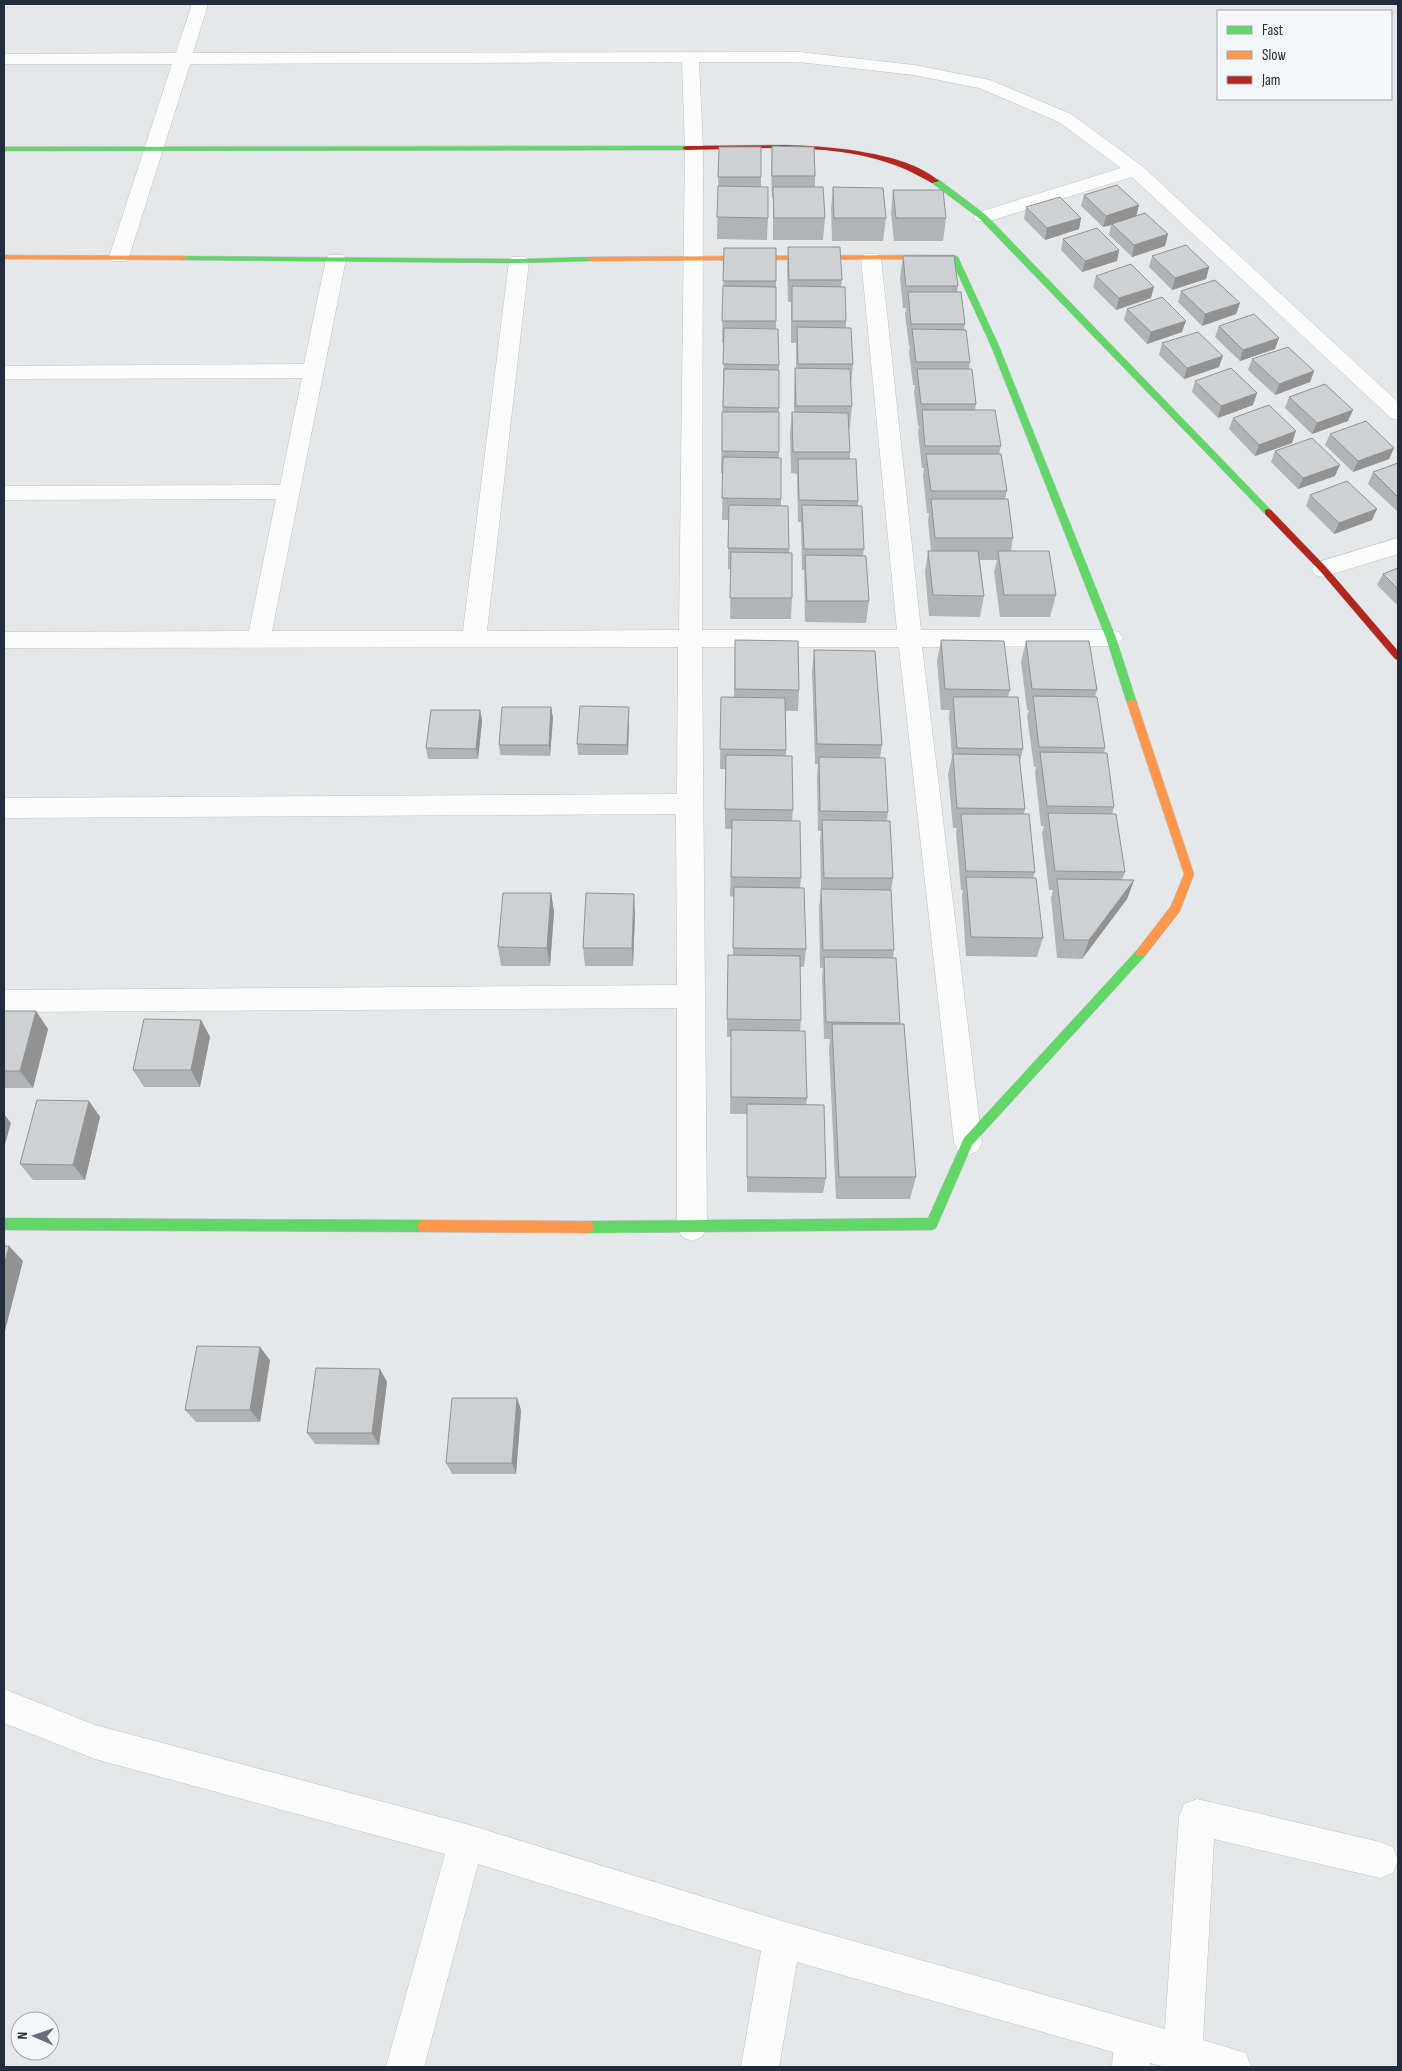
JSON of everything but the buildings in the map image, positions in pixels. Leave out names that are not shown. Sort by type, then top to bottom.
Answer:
[{"type":"street","points":[[119,257],[200,4]]},
{"type":"street","points":[[690,57],[694,148],[689,804],[692,1227]]},
{"type":"street","points":[[4,60],[800,58],[914,70],[984,84],[1065,118],[1135,170],[1398,414]]},
{"type":"street","points":[[4,148],[813,148],[859,154],[904,164],[946,188],[983,217],[1323,569],[1398,657]]},
{"type":"street","points":[[983,217],[1135,170]]},
{"type":"street","points":[[4,257],[519,260],[693,257],[954,258],[995,346],[1111,638],[1189,874],[1176,908],[1131,965],[968,1142],[932,1224],[692,1227],[4,1224]]},
{"type":"street","points":[[871,258],[910,640],[968,1142]]},
{"type":"street","points":[[259,640],[287,492],[336,259]]},
{"type":"street","points":[[474,640],[519,260]]},
{"type":"street","points":[[4,372],[312,371]]},
{"type":"street","points":[[4,494],[287,492]]},
{"type":"street","points":[[1323,569],[1398,546]]},
{"type":"street","points":[[4,640],[910,640],[1111,638]]},
{"type":"street","points":[[4,808],[689,804]]},
{"type":"street","points":[[4,1001],[689,996]]},
{"type":"street","points":[[4,1706],[95,1742],[466,1842],[782,1939],[1132,2053],[1183,2053],[1232,2067]]},
{"type":"street","points":[[1183,2053],[1197,1817],[1380,1860]]},
{"type":"street","points":[[406,2067],[466,1842]]},
{"type":"street","points":[[760,2067],[782,1939]]},
{"type":"traffic: fast","points":[[4,149],[686,148]]},
{"type":"traffic: fast","points":[[935,181],[983,217],[1268,512]]},
{"type":"traffic: fast","points":[[921,257],[954,257],[995,346],[1111,638],[1132,703]]},
{"type":"traffic: fast","points":[[184,258],[519,261],[591,259]]},
{"type":"traffic: fast","points":[[588,1227],[932,1224],[968,1142],[1141,953]]},
{"type":"traffic: fast","points":[[4,1224],[423,1226]]},
{"type":"traffic: slow","points":[[4,257],[184,258]]},
{"type":"traffic: slow","points":[[591,259],[921,257]]},
{"type":"traffic: slow","points":[[1132,703],[1189,874],[1176,908],[1141,953]]},
{"type":"traffic: slow","points":[[423,1226],[588,1227]]},
{"type":"traffic: jam","points":[[686,148],[781,147],[847,151],[878,157],[908,167],[935,181]]},
{"type":"traffic: jam","points":[[1268,512],[1323,569],[1398,657]]}]
